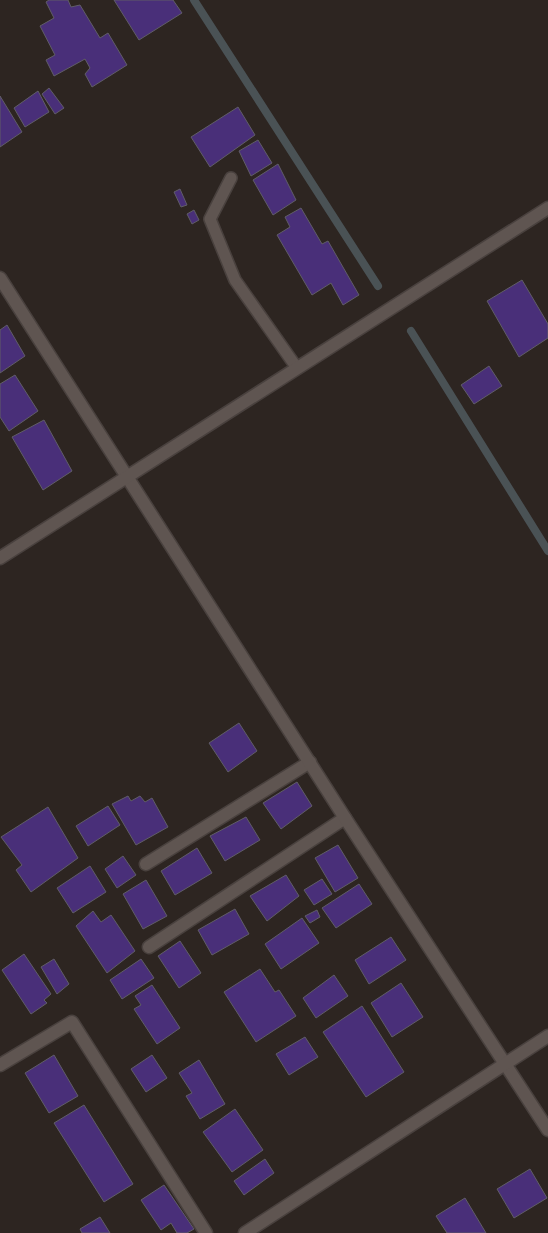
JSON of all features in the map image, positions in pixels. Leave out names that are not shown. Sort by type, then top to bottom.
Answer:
[{"type":"street","points":[[0,558],[548,208]]},
{"type":"street","points":[[0,278],[345,818],[548,1130]]},
{"type":"street","points":[[146,864],[310,762]]},
{"type":"street","points":[[149,947],[345,818]]},
{"type":"street","points":[[0,1065],[72,1022],[206,1233]]},
{"type":"street","points":[[245,1233],[548,1036]]},
{"type":"lane","points":[[231,178],[210,219],[235,280],[297,368]]},
{"type":"building","points":[[49,0],[68,0],[71,7],[80,5],[100,38],[108,33],[127,65],[92,87],[85,74],[90,68],[85,59],[54,76],[46,60],[55,55],[40,26],[54,18],[46,2]]},
{"type":"building","points":[[114,0],[173,0],[182,13],[139,40]]},
{"type":"building","points":[[49,88],[64,108],[55,114],[42,94]]},
{"type":"building","points":[[38,91],[49,112],[25,127],[14,108]]},
{"type":"building","points":[[0,96],[22,132],[0,147]]},
{"type":"building","points":[[238,107],[255,135],[210,167],[191,137]]},
{"type":"building","points":[[258,140],[272,163],[251,176],[239,151]]},
{"type":"building","points":[[278,164],[296,200],[273,215],[253,180]]},
{"type":"building","points":[[180,189],[187,205],[181,207],[174,192]]},
{"type":"building","points":[[301,208],[322,244],[328,241],[359,295],[343,305],[331,283],[312,295],[277,235],[290,227],[285,217]]},
{"type":"building","points":[[194,210],[199,220],[192,224],[187,214]]},
{"type":"building","points":[[522,280],[548,324],[548,338],[519,357],[487,301]]},
{"type":"building","points":[[7,325],[25,356],[0,373],[0,330]]},
{"type":"building","points":[[489,366],[502,386],[474,404],[461,385]]},
{"type":"building","points":[[15,375],[38,411],[9,431],[0,417],[0,384]]},
{"type":"building","points":[[44,420],[72,471],[43,490],[12,437]]},
{"type":"building","points":[[239,723],[257,751],[228,772],[209,743]]},
{"type":"building","points":[[297,782],[312,806],[281,829],[263,803]]},
{"type":"building","points":[[128,796],[131,801],[140,796],[145,802],[152,798],[168,827],[136,845],[112,804]]},
{"type":"building","points":[[108,806],[120,825],[88,846],[76,826]]},
{"type":"building","points":[[48,807],[78,858],[31,892],[16,870],[22,865],[1,837]]},
{"type":"building","points":[[246,817],[260,840],[225,861],[210,836]]},
{"type":"building","points":[[338,845],[358,878],[335,892],[315,858]]},
{"type":"building","points":[[197,848],[212,873],[175,895],[161,871]]},
{"type":"building","points":[[123,856],[136,875],[117,888],[105,869]]},
{"type":"building","points":[[90,866],[106,892],[73,913],[57,888]]},
{"type":"building","points":[[286,875],[299,896],[267,921],[250,896]]},
{"type":"building","points":[[322,879],[332,894],[314,905],[304,890]]},
{"type":"building","points":[[146,880],[167,916],[143,929],[123,894]]},
{"type":"building","points":[[359,884],[372,904],[336,928],[322,908]]},
{"type":"building","points":[[235,909],[249,934],[212,955],[198,930]]},
{"type":"building","points":[[317,910],[320,917],[310,923],[305,916]]},
{"type":"building","points":[[93,911],[101,922],[111,915],[135,951],[107,973],[76,926]]},
{"type":"building","points":[[302,918],[319,943],[281,969],[265,944]]},
{"type":"building","points":[[391,937],[406,960],[369,984],[355,960]]},
{"type":"building","points":[[180,941],[201,973],[179,988],[158,956]]},
{"type":"building","points":[[24,954],[51,994],[44,1000],[47,1003],[31,1014],[2,970]]},
{"type":"building","points":[[54,959],[69,984],[57,994],[41,967]]},
{"type":"building","points":[[141,959],[154,978],[122,999],[110,980]]},
{"type":"building","points":[[260,969],[275,992],[279,990],[296,1016],[256,1042],[224,992]]},
{"type":"building","points":[[334,975],[348,996],[316,1018],[303,998]]},
{"type":"building","points":[[401,983],[423,1017],[392,1037],[371,1003]]},
{"type":"building","points":[[152,985],[180,1028],[157,1044],[134,1009],[141,1005],[135,996]]},
{"type":"building","points":[[362,1006],[404,1072],[366,1097],[323,1032]]},
{"type":"building","points":[[305,1037],[318,1057],[289,1075],[276,1054]]},
{"type":"building","points":[[54,1055],[78,1096],[49,1113],[25,1073]]},
{"type":"building","points":[[152,1055],[167,1078],[146,1092],[131,1069]]},
{"type":"building","points":[[199,1060],[225,1104],[200,1119],[186,1096],[192,1093],[179,1073]]},
{"type":"building","points":[[84,1105],[133,1184],[104,1202],[54,1123]]},
{"type":"building","points":[[235,1109],[263,1150],[232,1172],[203,1132]]},
{"type":"building","points":[[265,1159],[274,1173],[244,1195],[234,1181]]},
{"type":"building","points":[[530,1169],[547,1198],[514,1218],[497,1189]]},
{"type":"building","points":[[164,1185],[194,1229],[187,1233],[177,1233],[171,1223],[161,1230],[141,1200]]},
{"type":"building","points":[[465,1198],[486,1233],[447,1233],[436,1216]]},
{"type":"building","points":[[100,1217],[110,1233],[82,1233],[80,1229]]},
{"type":"waterway","points":[[194,0],[378,286]]},
{"type":"waterway","points":[[411,331],[548,551]]}]
